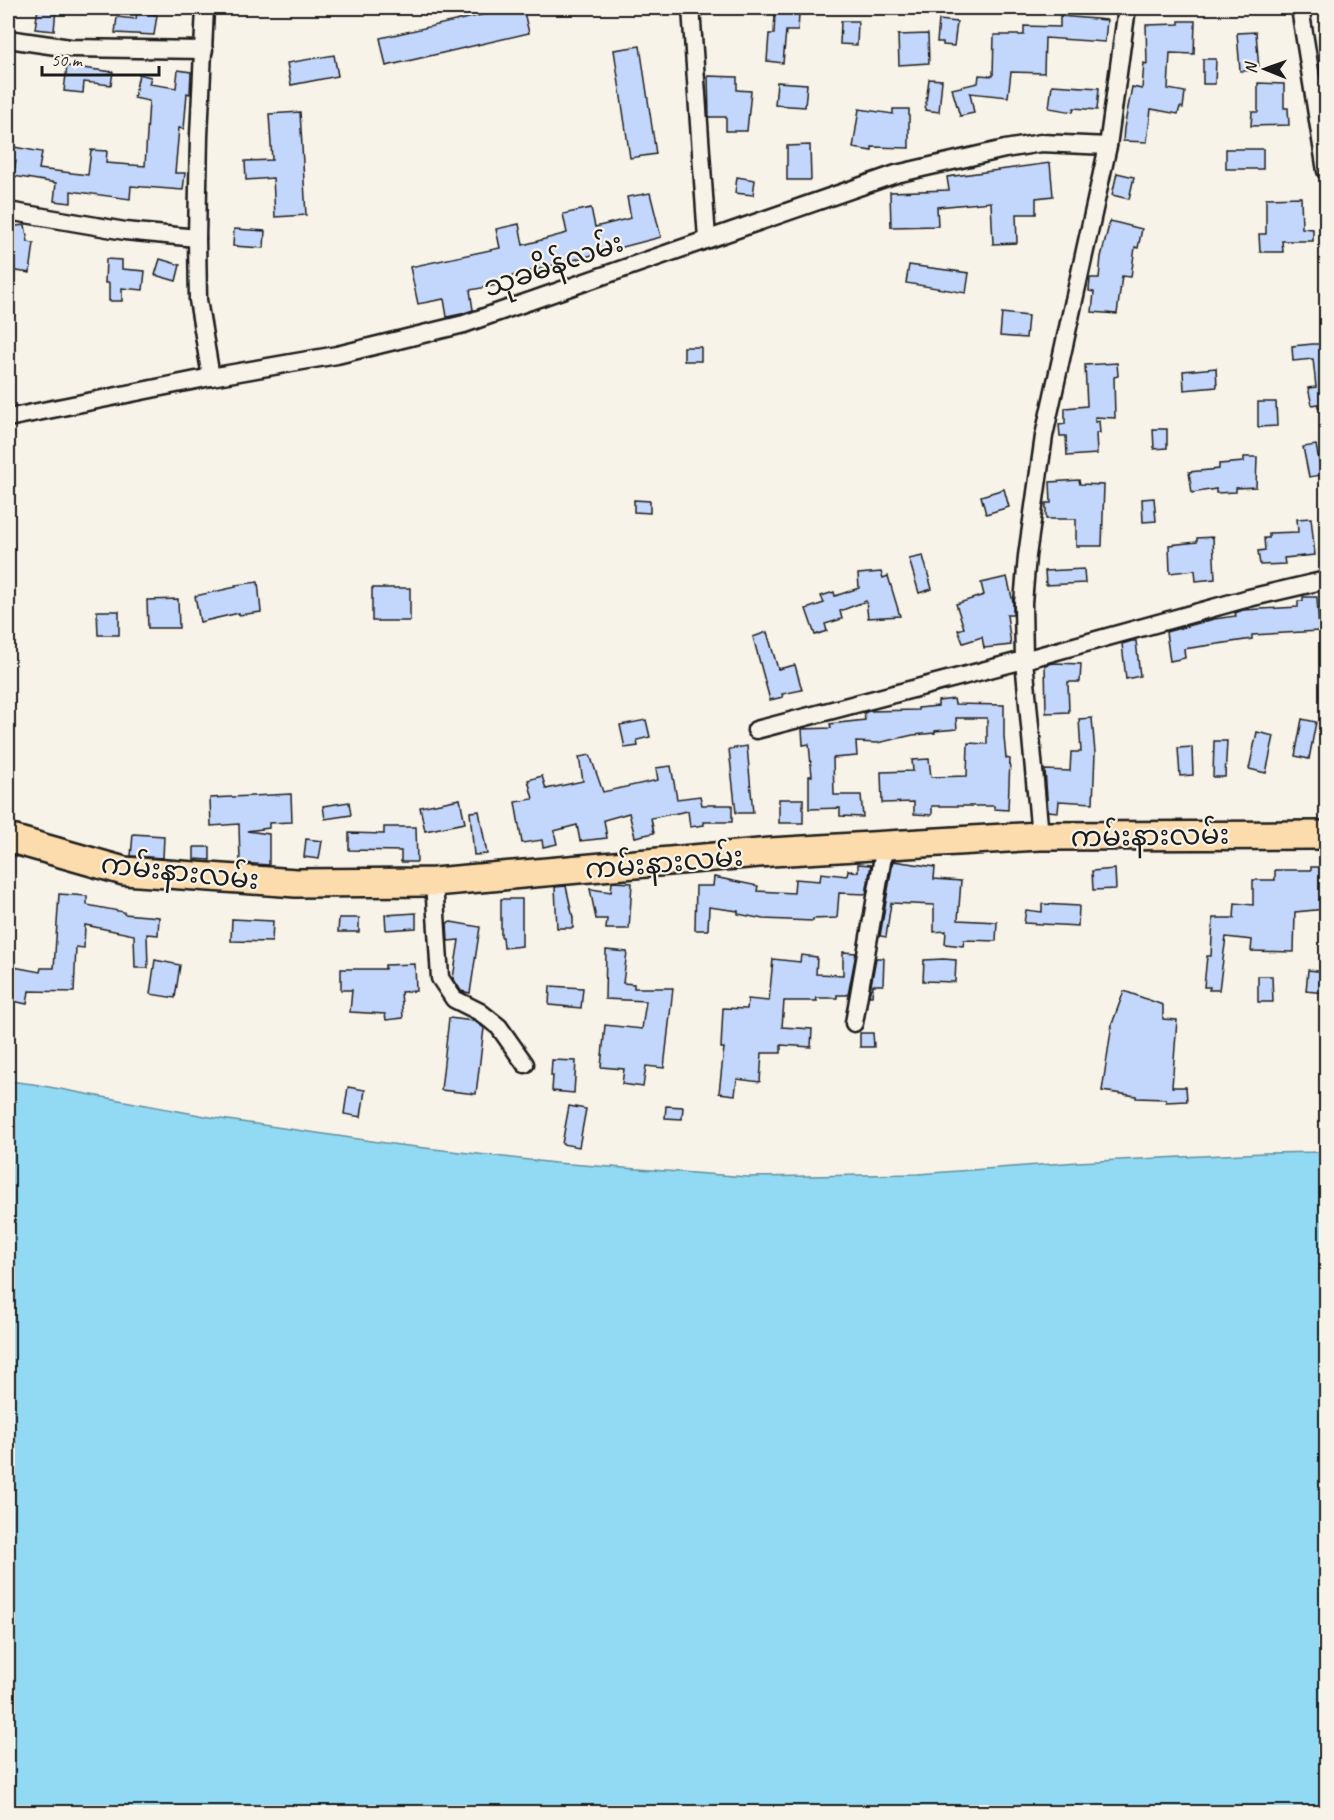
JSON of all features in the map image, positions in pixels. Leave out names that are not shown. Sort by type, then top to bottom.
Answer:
[{"type":"main road","name":"ကမ်းနားလမ်း","points":[[8,838],[124,871],[296,883],[434,882],[771,852],[1040,836],[1326,835]]},
{"type":"street","points":[[205,8],[199,136],[198,300],[211,377]]},
{"type":"street","points":[[691,8],[707,239]]},
{"type":"street","points":[[1040,836],[1024,660],[1023,603],[1027,556],[1044,436],[1108,146],[1127,8]]},
{"type":"street","points":[[1300,8],[1326,171]]},
{"type":"street","points":[[8,39],[70,48],[204,50]]},
{"type":"street","name":"သုခမိန်လမ်း","points":[[8,418],[211,377],[337,355],[464,324],[907,171],[1041,143],[1108,146]]},
{"type":"street","points":[[8,211],[125,231],[197,238]]},
{"type":"street","points":[[756,730],[1250,598],[1326,580]]},
{"type":"street","points":[[854,1023],[885,845]]},
{"type":"street","points":[[434,882],[440,978],[454,999],[480,1012],[499,1027],[525,1064]]},
{"type":"water","points":[[8,1081],[221,1119],[399,1145],[555,1163],[748,1177],[918,1174],[1078,1162],[1326,1152],[1326,1812],[8,1812]]},
{"type":"building","points":[[38,8],[56,8],[54,31],[35,29]]},
{"type":"building","points":[[512,8],[523,8],[529,33],[386,66],[380,38]]},
{"type":"building","points":[[137,12],[157,15],[154,35],[115,33],[117,17],[136,19]]},
{"type":"building","points":[[775,13],[799,14],[798,31],[786,31],[783,63],[767,61],[769,34],[774,34]]},
{"type":"building","points":[[1060,16],[1107,20],[1105,42],[1045,38],[1044,73],[1011,72],[1008,97],[970,93],[974,113],[960,116],[952,89],[978,83],[979,75],[993,76],[994,35],[1024,35],[1024,26],[1060,27]]},
{"type":"building","points":[[939,20],[957,22],[954,46],[937,42]]},
{"type":"building","points":[[841,21],[858,21],[857,45],[840,44]]},
{"type":"building","points":[[1179,21],[1195,21],[1194,54],[1170,53],[1168,89],[1185,92],[1183,108],[1180,107],[1178,114],[1151,109],[1147,142],[1123,141],[1132,87],[1142,89],[1144,63],[1147,64],[1146,25],[1179,24]]},
{"type":"building","points":[[1256,32],[1259,70],[1240,71],[1237,33]]},
{"type":"building","points":[[928,34],[929,63],[899,65],[898,35]]},
{"type":"building","points":[[640,46],[656,154],[630,158],[614,50]]},
{"type":"building","points":[[334,55],[338,76],[291,85],[287,63]]},
{"type":"building","points":[[1203,59],[1216,59],[1215,84],[1203,84]]},
{"type":"building","points":[[67,66],[113,72],[111,85],[84,82],[83,93],[64,91]]},
{"type":"building","points":[[178,70],[191,72],[184,129],[179,128],[175,173],[185,173],[183,190],[131,186],[130,199],[71,191],[71,203],[54,201],[56,183],[13,176],[16,161],[8,159],[8,146],[42,152],[39,169],[88,175],[91,150],[107,151],[106,163],[145,166],[149,101],[134,98],[139,74],[151,77],[149,84],[176,88]]},
{"type":"building","points":[[708,76],[737,77],[737,90],[751,91],[747,131],[726,131],[726,117],[709,117]]},
{"type":"building","points":[[929,79],[942,80],[939,112],[925,110]]},
{"type":"building","points":[[777,82],[807,84],[805,107],[775,105]]},
{"type":"building","points":[[1258,83],[1284,84],[1284,108],[1288,108],[1289,125],[1251,126],[1252,112],[1258,112]]},
{"type":"building","points":[[1052,85],[1099,88],[1097,110],[1074,108],[1073,112],[1049,108]]},
{"type":"building","points":[[859,109],[893,114],[893,109],[909,109],[909,148],[872,147],[872,151],[853,148]]},
{"type":"building","points":[[300,112],[306,215],[275,217],[273,178],[246,180],[245,161],[272,160],[269,114]]},
{"type":"building","points":[[810,145],[811,180],[787,180],[787,146]]},
{"type":"building","points":[[1226,149],[1263,149],[1263,169],[1226,169]]},
{"type":"building","points":[[1050,163],[1053,196],[1036,198],[1036,214],[1016,214],[1017,243],[993,244],[991,202],[937,207],[938,226],[891,227],[890,192],[949,190],[947,177]]},
{"type":"building","points":[[1117,173],[1134,177],[1129,199],[1112,195]]},
{"type":"building","points":[[737,177],[755,180],[753,195],[735,193]]},
{"type":"building","points":[[650,193],[661,237],[497,280],[498,285],[470,290],[473,310],[461,314],[447,317],[444,299],[418,304],[410,267],[500,248],[496,229],[519,224],[523,245],[567,233],[563,214],[591,208],[595,227],[631,218],[627,197]]},
{"type":"building","points":[[1301,197],[1302,228],[1313,229],[1313,241],[1282,241],[1283,252],[1260,252],[1259,234],[1266,234],[1266,198]]},
{"type":"building","points":[[1110,221],[1142,229],[1138,248],[1135,247],[1131,277],[1122,276],[1117,314],[1092,312],[1094,292],[1089,291],[1090,278],[1099,278],[1101,257]]},
{"type":"building","points":[[25,225],[28,242],[34,243],[30,273],[9,270],[8,227]]},
{"type":"building","points":[[234,229],[265,231],[264,248],[233,246]]},
{"type":"building","points":[[106,259],[122,260],[122,269],[145,271],[143,290],[122,288],[122,301],[109,301],[109,283],[105,283]]},
{"type":"building","points":[[160,259],[180,265],[176,281],[155,275]]},
{"type":"building","points":[[909,265],[969,273],[966,293],[906,283]]},
{"type":"building","points":[[1002,313],[1028,316],[1026,338],[1000,336]]},
{"type":"building","points":[[1326,344],[1326,408],[1318,408],[1318,404],[1312,405],[1308,388],[1316,387],[1313,359],[1293,361],[1292,346]]},
{"type":"building","points":[[684,347],[701,347],[701,361],[684,361]]},
{"type":"building","points":[[1117,363],[1118,376],[1114,377],[1115,418],[1095,417],[1095,422],[1099,421],[1100,433],[1096,433],[1097,454],[1067,456],[1066,436],[1060,436],[1059,425],[1065,424],[1065,408],[1087,406],[1085,365]]},
{"type":"building","points":[[1216,368],[1217,387],[1184,390],[1183,371]]},
{"type":"building","points":[[1258,402],[1276,402],[1277,426],[1258,427]]},
{"type":"building","points":[[1153,429],[1167,429],[1167,448],[1154,449]]},
{"type":"building","points":[[1316,445],[1322,475],[1309,477],[1303,447]]},
{"type":"building","points":[[1244,457],[1257,457],[1256,487],[1236,488],[1236,492],[1216,493],[1216,489],[1192,493],[1189,472],[1219,469],[1219,464],[1244,462]]},
{"type":"building","points":[[1079,480],[1080,484],[1104,485],[1102,546],[1076,546],[1076,519],[1046,519],[1046,503],[1051,503],[1050,482]]},
{"type":"building","points":[[1004,489],[1009,507],[986,514],[981,496]]},
{"type":"building","points":[[1154,498],[1156,521],[1143,522],[1142,499]]},
{"type":"building","points":[[634,500],[650,501],[650,513],[634,512]]},
{"type":"building","points":[[1311,518],[1315,555],[1284,558],[1285,564],[1260,565],[1258,551],[1265,550],[1264,538],[1269,538],[1269,533],[1298,532],[1297,519]]},
{"type":"building","points":[[1213,537],[1215,579],[1196,581],[1195,570],[1170,573],[1169,545],[1197,542],[1197,538]]},
{"type":"building","points":[[923,556],[932,589],[919,593],[909,559]]},
{"type":"building","points":[[1084,569],[1085,583],[1046,585],[1045,571]]},
{"type":"building","points":[[881,572],[883,578],[888,576],[900,616],[868,618],[866,601],[840,611],[842,619],[825,624],[827,631],[815,635],[806,609],[824,603],[821,596],[834,592],[835,596],[859,588],[858,574]]},
{"type":"building","points":[[1007,577],[1013,602],[1013,615],[1007,615],[1011,645],[984,648],[982,637],[963,643],[958,630],[964,628],[956,604],[984,595],[981,583]]},
{"type":"building","points":[[258,582],[261,612],[239,615],[239,613],[200,622],[195,596],[236,587],[235,585]]},
{"type":"building","points":[[372,588],[410,588],[410,621],[372,621]]},
{"type":"building","points":[[1303,597],[1317,597],[1319,631],[1252,635],[1252,639],[1184,649],[1185,658],[1170,661],[1166,632],[1214,619],[1236,616],[1235,613],[1243,610],[1298,607],[1298,601],[1303,601]]},
{"type":"building","points":[[178,599],[179,628],[148,628],[147,600]]},
{"type":"building","points":[[97,611],[119,611],[119,635],[98,635]]},
{"type":"building","points":[[767,632],[778,669],[795,665],[802,690],[782,694],[783,697],[770,700],[753,637]]},
{"type":"building","points":[[1136,641],[1140,676],[1126,679],[1122,644]]},
{"type":"building","points":[[1081,664],[1080,682],[1068,682],[1069,712],[1046,713],[1045,665]]},
{"type":"building","points":[[954,699],[955,704],[1004,705],[1006,758],[1010,759],[1008,810],[994,809],[994,806],[932,806],[932,815],[914,814],[914,802],[882,803],[881,772],[913,771],[912,760],[929,759],[931,777],[967,776],[968,743],[987,744],[987,718],[956,718],[957,729],[935,731],[935,733],[877,743],[856,742],[857,756],[833,758],[834,795],[861,795],[863,817],[840,816],[840,808],[809,809],[809,776],[812,776],[809,744],[803,745],[802,729],[831,728],[830,724],[865,720],[864,713],[869,711],[918,710],[918,708],[938,706],[938,701]]},
{"type":"building","points":[[1092,718],[1095,753],[1093,803],[1059,801],[1058,812],[1048,811],[1045,770],[1070,771],[1071,752],[1081,752],[1079,719]]},
{"type":"building","points":[[1302,719],[1316,722],[1309,759],[1295,756]]},
{"type":"building","points":[[646,720],[650,737],[637,740],[638,746],[625,748],[620,725]]},
{"type":"building","points":[[1257,732],[1274,736],[1266,773],[1249,769]]},
{"type":"building","points":[[1214,741],[1227,741],[1225,777],[1213,777]]},
{"type":"building","points":[[747,746],[753,813],[736,813],[729,749]]},
{"type":"building","points":[[1192,747],[1193,775],[1180,776],[1178,748]]},
{"type":"building","points":[[590,755],[603,792],[658,780],[656,768],[671,766],[677,799],[700,796],[702,805],[732,805],[732,822],[704,822],[704,825],[690,827],[688,811],[651,818],[654,833],[635,837],[629,813],[604,820],[607,838],[580,841],[577,825],[554,831],[557,844],[543,847],[542,840],[522,843],[515,802],[533,799],[528,780],[542,776],[546,789],[583,781],[579,757]]},
{"type":"building","points":[[291,794],[292,822],[269,823],[269,828],[247,831],[269,834],[269,865],[240,863],[239,824],[211,826],[210,798]]},
{"type":"building","points":[[460,799],[465,823],[425,831],[420,807]]},
{"type":"building","points":[[779,799],[803,799],[803,823],[779,823]]},
{"type":"building","points":[[349,802],[351,815],[325,819],[323,806]]},
{"type":"building","points":[[479,811],[487,854],[474,855],[470,812]]},
{"type":"building","points":[[384,827],[416,827],[417,862],[401,862],[401,851],[349,850],[349,833],[384,834]]},
{"type":"building","points":[[133,834],[164,836],[163,858],[131,856]]},
{"type":"building","points":[[306,839],[322,841],[319,859],[304,857]]},
{"type":"building","points":[[194,847],[210,847],[210,860],[194,859]]},
{"type":"building","points":[[893,861],[935,867],[934,879],[961,881],[958,920],[997,922],[996,941],[964,940],[963,946],[945,944],[946,931],[934,932],[934,905],[891,903],[886,937],[880,936]]},
{"type":"building","points":[[858,864],[871,865],[866,894],[839,893],[837,918],[813,919],[813,921],[763,919],[738,914],[738,911],[709,907],[708,930],[695,930],[696,886],[713,886],[714,877],[758,886],[757,891],[794,893],[795,879],[820,881],[821,873],[847,876],[848,870],[858,872]]},
{"type":"building","points":[[1311,867],[1326,867],[1326,909],[1295,912],[1294,952],[1251,951],[1252,940],[1226,937],[1219,990],[1209,990],[1210,987],[1204,987],[1207,956],[1211,956],[1213,918],[1234,918],[1235,903],[1253,905],[1253,880],[1275,880],[1275,870],[1311,870]]},
{"type":"building","points":[[1115,869],[1116,889],[1093,890],[1092,871]]},
{"type":"building","points":[[612,882],[632,883],[629,929],[606,929],[607,919],[596,919],[590,889],[611,892]]},
{"type":"building","points":[[566,886],[573,928],[557,928],[555,887]]},
{"type":"building","points":[[59,894],[87,896],[87,905],[124,912],[124,914],[159,917],[158,935],[147,934],[148,968],[135,968],[134,935],[85,925],[84,948],[76,947],[74,992],[29,991],[27,1004],[8,1000],[8,966],[40,972],[41,968],[54,968]]},
{"type":"building","points":[[501,899],[522,899],[522,946],[504,948],[503,937],[501,937]]},
{"type":"building","points":[[1042,904],[1079,906],[1078,926],[1024,923],[1026,910],[1042,912]]},
{"type":"building","points":[[416,913],[416,928],[386,930],[385,915]]},
{"type":"building","points":[[339,918],[359,918],[359,932],[338,932]]},
{"type":"building","points":[[232,919],[273,921],[272,942],[231,941]]},
{"type":"building","points":[[447,923],[480,927],[470,993],[461,991],[453,978],[459,940],[448,941]]},
{"type":"building","points":[[606,950],[627,952],[623,983],[634,984],[634,988],[673,988],[664,1068],[646,1066],[643,1087],[622,1084],[624,1069],[601,1067],[605,1025],[642,1029],[646,1001],[605,999]]},
{"type":"building","points":[[843,952],[856,953],[848,995],[837,995],[837,998],[816,998],[817,1001],[784,1001],[782,1027],[812,1029],[811,1047],[781,1045],[781,1053],[762,1053],[760,1082],[737,1079],[735,1095],[719,1093],[724,1048],[721,1048],[723,1008],[747,1009],[748,999],[769,1001],[773,959],[800,962],[801,955],[817,957],[816,974],[843,975]]},
{"type":"building","points":[[876,958],[884,958],[883,985],[873,985],[872,996],[869,996]]},
{"type":"building","points":[[155,960],[180,965],[175,998],[150,994]]},
{"type":"building","points":[[924,960],[956,960],[955,982],[923,981]]},
{"type":"building","points":[[415,964],[416,991],[401,992],[403,1018],[386,1020],[385,1014],[350,1012],[352,990],[341,990],[341,969],[385,969],[385,965]]},
{"type":"building","points":[[1308,970],[1326,972],[1325,993],[1306,991]]},
{"type":"building","points":[[1258,976],[1272,976],[1273,1002],[1258,1002]]},
{"type":"building","points":[[550,986],[583,988],[581,1008],[549,1005]]},
{"type":"building","points":[[1124,991],[1163,1005],[1163,1019],[1177,1020],[1172,1087],[1186,1087],[1187,1101],[1166,1102],[1166,1099],[1136,1098],[1136,1096],[1102,1091],[1112,1024]]},
{"type":"building","points":[[449,1018],[474,1021],[484,1028],[476,1094],[441,1090]]},
{"type":"building","points":[[860,1033],[873,1033],[874,1047],[860,1047]]},
{"type":"building","points":[[552,1060],[576,1061],[574,1093],[552,1091]]},
{"type":"building","points":[[348,1087],[365,1090],[361,1117],[344,1114]]},
{"type":"building","points":[[569,1106],[586,1109],[579,1147],[562,1144]]},
{"type":"building","points":[[666,1106],[683,1107],[682,1119],[665,1118]]}]
